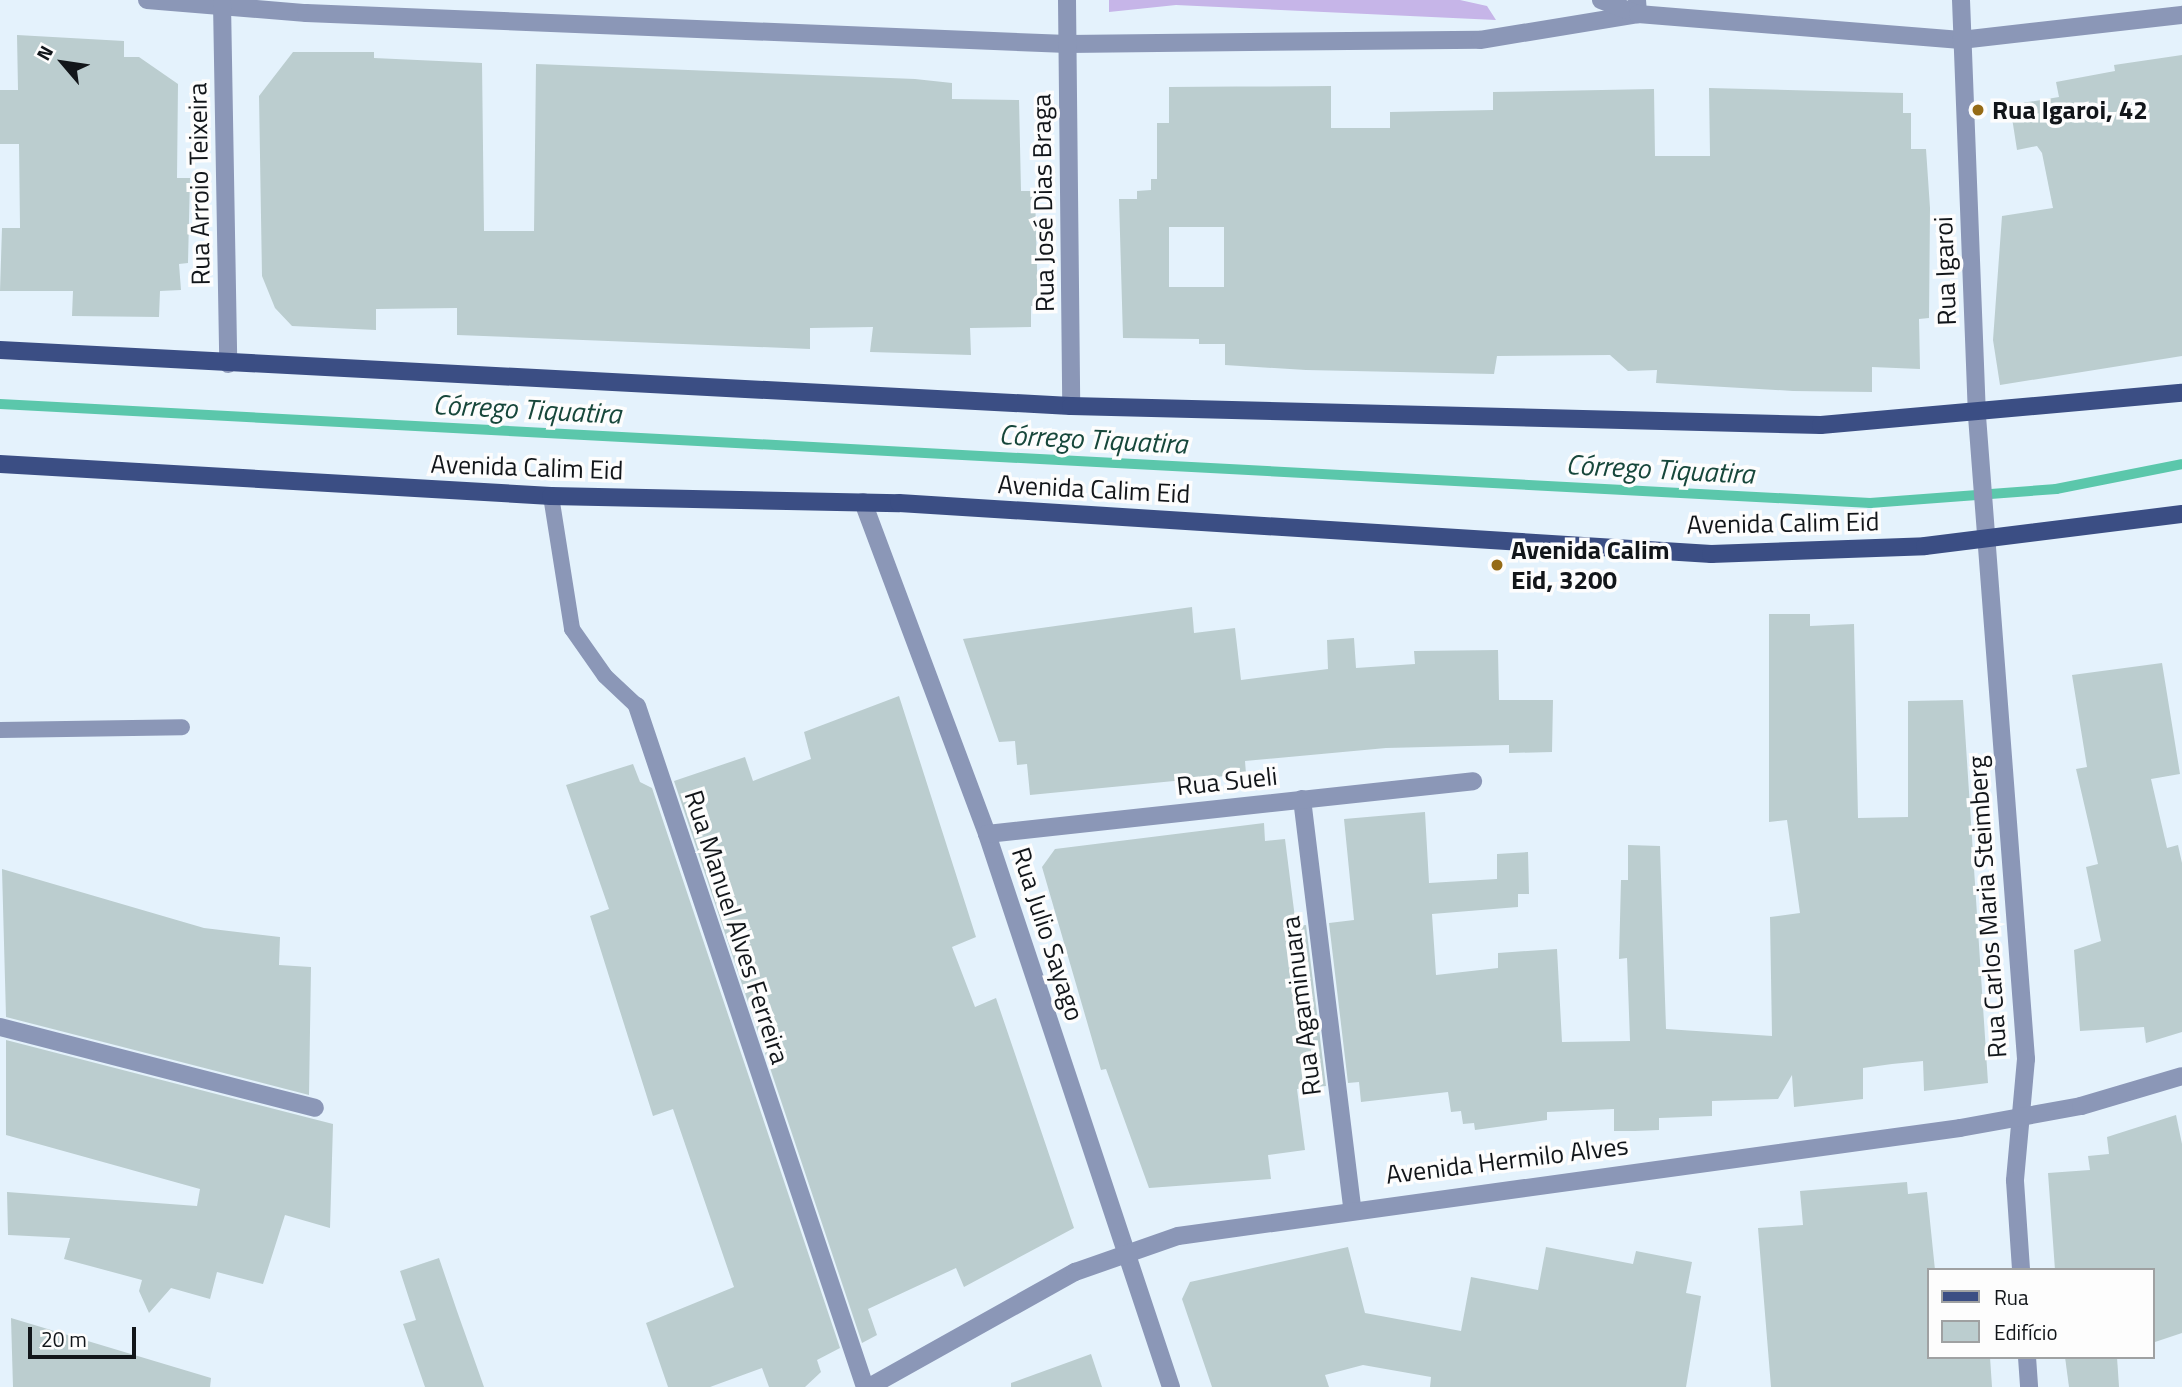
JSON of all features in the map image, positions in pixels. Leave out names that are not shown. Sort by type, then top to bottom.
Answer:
[{"type":"main road","points":[[0,350],[1071,406],[1821,425],[1977,416],[2182,393]]},
{"type":"main road","name":"Avenida Calim Eid","points":[[0,464],[551,496],[863,502],[1711,554],[1987,540],[2182,514]]},
{"type":"street","points":[[146,0],[1067,44],[1480,40],[1637,7]]},
{"type":"street","name":"Rua José Dias Braga","points":[[1067,0],[1071,406]]},
{"type":"street","points":[[1601,0],[1637,7],[1961,40],[2182,15]]},
{"type":"street","name":"Rua Igaroi","points":[[1961,0],[1977,416],[1987,540]]},
{"type":"street","name":"Rua Arroio Teixeira","points":[[222,4],[228,364]]},
{"type":"street","name":"Rua Julio Sayago","points":[[863,502],[987,834],[1171,1387]]},
{"type":"street","name":"Rua Carlos Maria Steimberg","points":[[1987,540],[2026,1059],[2015,1181],[2021,1268]]},
{"type":"street","name":"Rua Manuel Alves Ferreira","points":[[637,706],[867,1387]]},
{"type":"street","name":"Rua Sueli","points":[[987,834],[1472,782]]},
{"type":"street","name":"Rua Agaminuara","points":[[1302,799],[1352,1207]]},
{"type":"street","points":[[0,1027],[315,1108]]},
{"type":"street","name":"Avenida Hermilo Alves","points":[[867,1387],[1126,1250],[1352,1207],[2021,1118],[2182,1076]]},
{"type":"street","points":[[2027,1359],[2029,1387]]},
{"type":"lane","name":"Rua Manuel Alves Ferreira","points":[[551,496],[572,629],[605,676],[637,706]]},
{"type":"lane","points":[[0,730],[182,726]]},
{"type":"shaded area","points":[[1109,0],[1460,0],[1487,6],[1496,20],[1176,5],[1109,12]]},
{"type":"building","points":[[17,35],[124,41],[124,57],[139,57],[178,84],[177,178],[190,178],[188,263],[179,264],[181,290],[160,291],[159,317],[72,316],[73,291],[0,291],[2,228],[20,228],[19,144],[0,144],[0,90],[18,90]]},
{"type":"building","points":[[293,52],[374,52],[374,58],[482,63],[484,231],[534,231],[536,64],[915,79],[952,83],[952,99],[1019,100],[1021,191],[1035,191],[1038,306],[1031,306],[1031,327],[970,328],[971,355],[870,352],[873,327],[810,328],[810,349],[457,335],[457,308],[376,309],[376,330],[292,326],[275,308],[262,276],[259,96]]},
{"type":"building","points":[[2182,55],[2182,356],[2000,385],[1993,340],[2002,216],[2053,208],[2042,153],[2037,146],[2017,150],[2010,105],[2059,97],[2056,82],[2115,71],[2114,65]]},
{"type":"building","points":[[1331,86],[1331,128],[1390,128],[1390,112],[1493,110],[1493,92],[1654,89],[1655,156],[1710,156],[1709,88],[1903,93],[1903,113],[1911,113],[1911,149],[1926,149],[1930,208],[1929,318],[1919,319],[1920,369],[1872,367],[1872,392],[1793,391],[1656,383],[1657,370],[1628,371],[1610,355],[1497,356],[1494,374],[1306,370],[1225,365],[1225,344],[1199,344],[1199,339],[1123,338],[1119,199],[1137,199],[1137,191],[1151,190],[1151,179],[1157,179],[1157,123],[1169,123],[1169,87]],"holes":[[[1169,227],[1224,227],[1224,287],[1169,287]]]},
{"type":"building","points":[[1192,607],[1194,633],[1235,628],[1241,680],[1328,669],[1327,640],[1354,638],[1356,668],[1415,664],[1414,651],[1498,650],[1499,700],[1553,700],[1552,752],[1509,753],[1509,745],[1386,748],[1245,761],[1246,774],[1030,795],[1027,764],[1017,765],[1015,741],[999,742],[963,639]]},
{"type":"building","points":[[1769,614],[1810,614],[1810,626],[1854,624],[1858,818],[1908,817],[1908,701],[1963,700],[1988,1083],[1924,1091],[1923,1061],[1892,1064],[1863,1068],[1863,1099],[1794,1107],[1792,1075],[1778,1099],[1712,1101],[1712,1116],[1659,1118],[1659,1130],[1635,1131],[1614,1131],[1614,1109],[1547,1112],[1547,1120],[1475,1130],[1474,1123],[1463,1124],[1461,1111],[1451,1112],[1448,1092],[1361,1102],[1359,1082],[1348,1083],[1329,923],[1354,920],[1344,819],[1425,812],[1429,883],[1497,879],[1497,854],[1528,852],[1529,894],[1518,894],[1518,907],[1432,914],[1436,975],[1498,968],[1498,953],[1557,949],[1562,1042],[1630,1041],[1627,958],[1619,959],[1621,880],[1628,880],[1628,845],[1660,846],[1666,1029],[1772,1036],[1770,917],[1800,913],[1787,820],[1769,822]]},
{"type":"building","points":[[2162,663],[2180,774],[2151,779],[2167,848],[2178,845],[2182,863],[2182,1032],[2146,1043],[2144,1027],[2080,1031],[2074,950],[2101,941],[2086,867],[2098,864],[2076,769],[2087,767],[2072,675]]},
{"type":"building","points":[[899,696],[976,937],[952,947],[975,1007],[996,998],[1074,1228],[964,1287],[956,1268],[868,1309],[877,1335],[862,1343],[674,781],[745,757],[753,781],[811,759],[804,732]]},
{"type":"building","points":[[633,764],[640,782],[652,788],[840,1348],[817,1360],[821,1372],[805,1387],[769,1387],[762,1368],[710,1387],[668,1387],[646,1323],[734,1287],[673,1109],[653,1116],[590,916],[609,909],[566,785]]},
{"type":"building","points":[[1264,823],[1265,841],[1285,839],[1296,926],[1306,925],[1326,1086],[1297,1089],[1305,1150],[1268,1155],[1271,1179],[1149,1188],[1106,1069],[1101,1070],[1042,867],[1055,849]]},
{"type":"building","points":[[2,869],[204,928],[280,937],[279,965],[311,967],[309,1095],[6,1017]]},
{"type":"building","points":[[6,1040],[333,1124],[330,1228],[285,1215],[263,1284],[217,1272],[210,1299],[171,1288],[149,1313],[139,1291],[142,1280],[64,1259],[70,1238],[8,1235],[7,1192],[197,1206],[200,1189],[6,1135]]},
{"type":"building","points":[[2176,1115],[2182,1144],[2182,1333],[2154,1342],[2154,1268],[2055,1268],[2048,1173],[2090,1170],[2088,1156],[2109,1154],[2107,1137]]},
{"type":"building","points":[[1907,1182],[1908,1194],[1927,1192],[1935,1268],[1926,1268],[1926,1359],[1990,1359],[1992,1387],[1771,1387],[1758,1228],[1803,1225],[1800,1191]]},
{"type":"building","points":[[1348,1247],[1365,1313],[1461,1331],[1471,1277],[1538,1290],[1546,1247],[1633,1264],[1636,1251],[1692,1262],[1686,1293],[1701,1296],[1686,1387],[1430,1387],[1431,1377],[1363,1365],[1325,1375],[1329,1387],[1212,1387],[1182,1299],[1190,1282]]},
{"type":"building","points":[[439,1258],[484,1387],[425,1387],[403,1324],[416,1320],[400,1271]]},
{"type":"building","points":[[11,1318],[211,1378],[210,1387],[13,1387]]},
{"type":"building","points":[[1091,1354],[1102,1387],[1011,1387],[1011,1383]]},
{"type":"building","points":[[2065,1359],[2117,1359],[2119,1387],[2069,1387]]},
{"type":"waterway","name":"Córrego Tiquatira","points":[[0,404],[1870,503],[2056,489],[2182,464]]},
{"type":"place","name":"Rua Igaroi, 42","points":[[1978,110]]},
{"type":"place","name":"Avenida Calim Eid, 3200","points":[[1497,565]]}]
